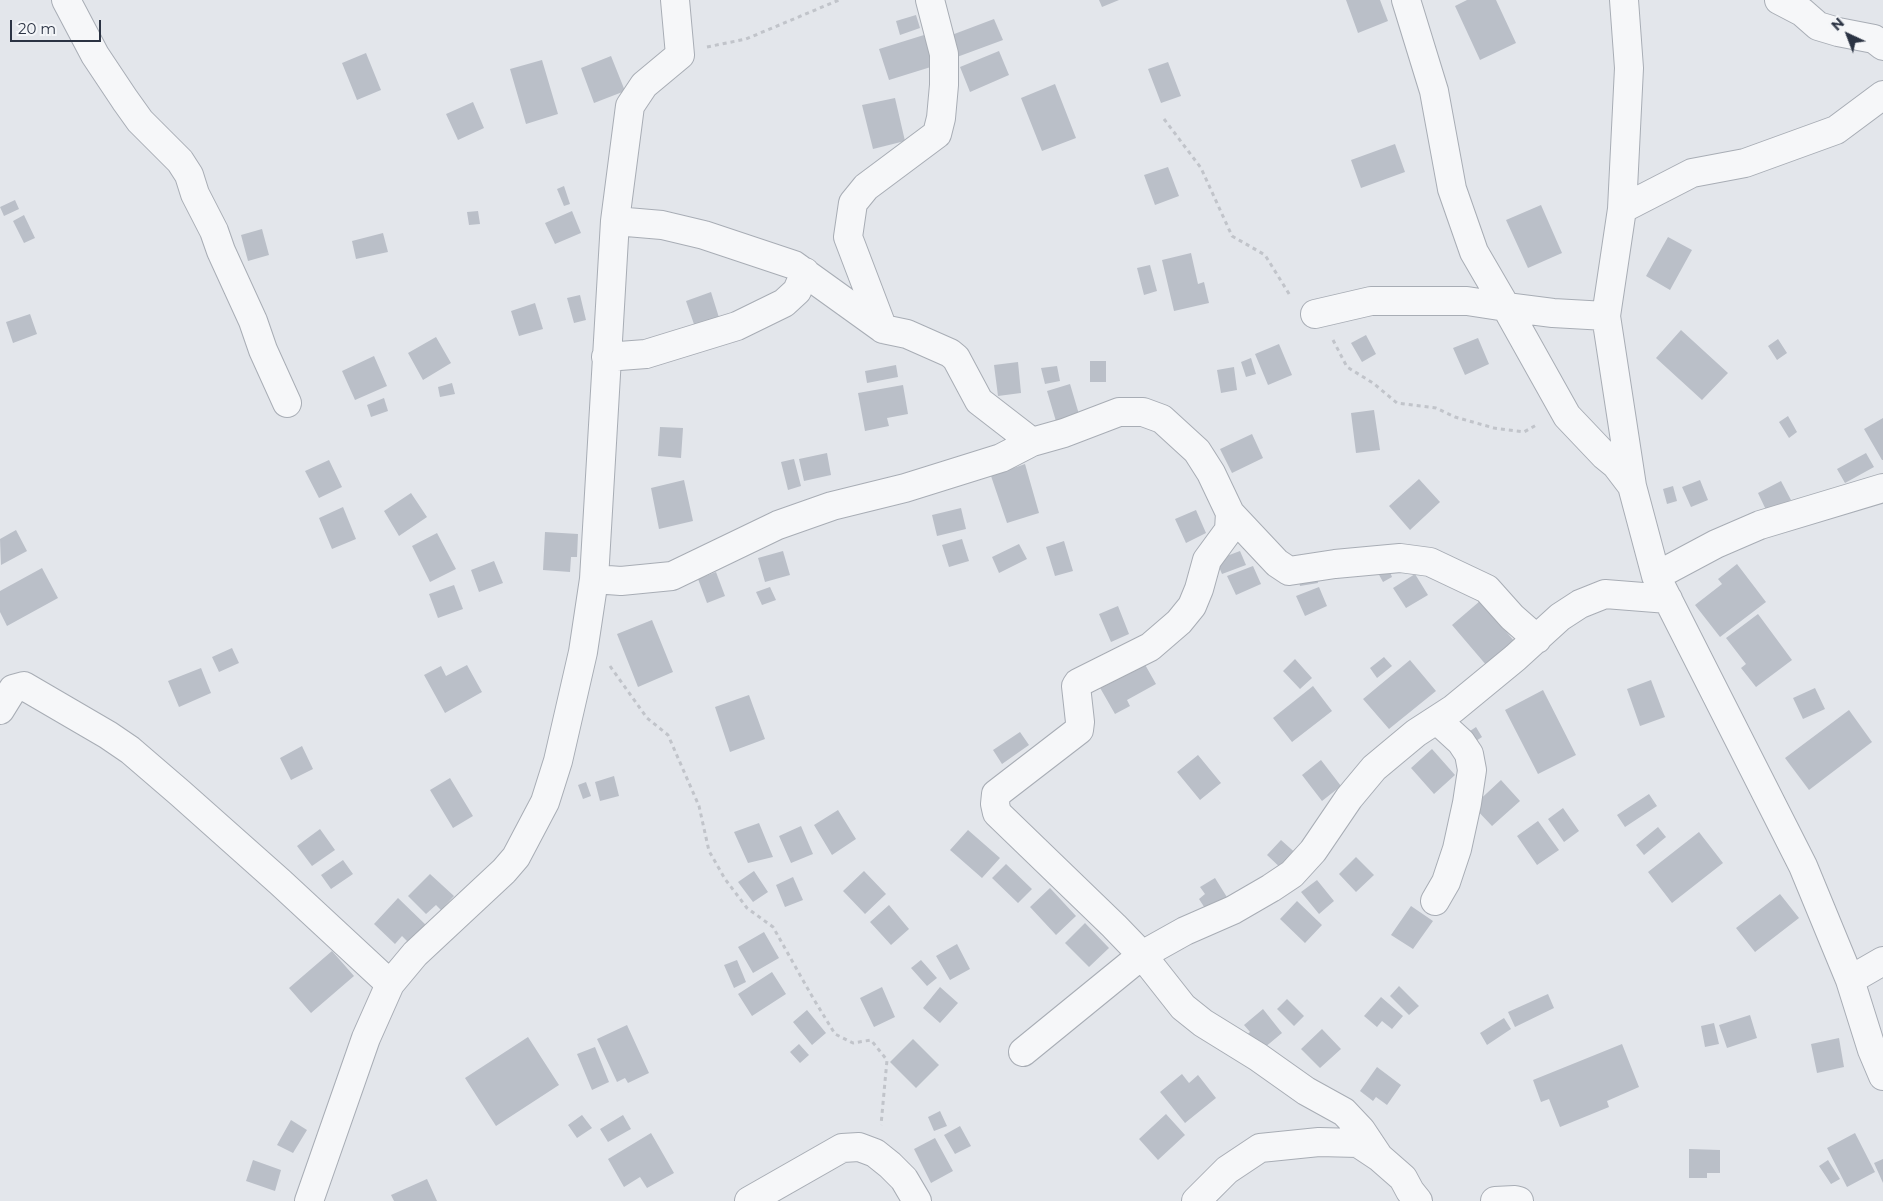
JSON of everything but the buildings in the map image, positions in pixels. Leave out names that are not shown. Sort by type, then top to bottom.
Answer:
[{"type":"street","points":[[66,0],[95,55],[125,100],[140,121],[180,161],[189,174],[195,194],[214,231],[221,251],[253,321],[263,350],[288,403]]},
{"type":"street","points":[[309,1201],[366,1038],[390,984],[415,954],[504,871],[525,842],[545,802],[558,761],[583,652],[594,579],[615,221],[630,106],[644,85],[680,55],[674,0]]},
{"type":"street","points":[[883,329],[848,237],[853,203],[866,187],[937,134],[941,118],[944,84],[944,54],[930,0]]},
{"type":"street","points":[[1406,0],[1434,91],[1452,189],[1474,252],[1567,416],[1616,465],[1632,486]]},
{"type":"street","points":[[1624,0],[1629,68],[1622,208],[1606,316],[1632,486],[1662,587],[1802,866],[1850,980],[1872,1050],[1883,1076]]},
{"type":"street","points":[[1779,0],[1802,12],[1818,26],[1874,39],[1883,46]]},
{"type":"street","points":[[1622,208],[1692,173],[1745,163],[1836,130],[1883,95]]},
{"type":"street","points":[[615,221],[662,226],[704,235],[794,265],[883,329],[907,334],[950,353],[956,358],[979,401],[1032,442]]},
{"type":"street","points":[[606,358],[646,354],[737,326],[784,303],[798,291],[806,272]]},
{"type":"street","points":[[1315,314],[1371,301],[1467,301],[1553,313],[1606,316]]},
{"type":"street","points":[[594,579],[622,581],[672,576],[778,525],[832,506],[905,488],[1001,458],[1032,442],[1064,433],[1118,412],[1143,412],[1162,419],[1197,451],[1211,473],[1230,512],[1277,563],[1289,571],[1345,562],[1400,558],[1430,562],[1486,590],[1536,639]]},
{"type":"street","points":[[1023,1052],[1142,955],[1185,931],[1233,910],[1292,874],[1313,851],[1348,798],[1374,768],[1416,732],[1453,709],[1560,617],[1580,604],[1605,594],[1662,587],[1716,544],[1760,525],[1883,488]]},
{"type":"street","points":[[1230,512],[1229,530],[1207,560],[1192,606],[1179,622],[1150,647],[1078,683],[1076,686],[1080,722],[1079,730],[996,794],[994,804],[997,813],[1142,955],[1183,1007],[1203,1023],[1258,1057],[1306,1091],[1344,1112],[1361,1130],[1379,1157]]},
{"type":"street","points":[[0,710],[13,689],[24,686],[130,750],[280,882],[390,984]]},
{"type":"street","points":[[1435,901],[1446,882],[1457,849],[1472,770],[1469,754],[1461,742],[1437,720]]},
{"type":"street","points":[[1850,980],[1883,961]]},
{"type":"street","points":[[1196,1201],[1227,1170],[1260,1148],[1319,1142],[1358,1143],[1379,1157],[1403,1178],[1418,1201]]},
{"type":"street","points":[[748,1201],[842,1148],[859,1147],[875,1153],[904,1179],[917,1201]]},
{"type":"street","points":[[1495,1201],[1519,1201]]},
{"type":"path","points":[[680,55],[746,39],[840,0]]},
{"type":"path","points":[[1164,119],[1200,168],[1232,236],[1265,255],[1295,303],[1306,313],[1315,314],[1336,344],[1347,368],[1397,402],[1436,408],[1463,420],[1494,428],[1524,432],[1542,421],[1567,416]]},
{"type":"path","points":[[583,652],[612,667],[630,696],[647,718],[668,735],[699,806],[709,851],[725,879],[747,908],[773,926],[835,1034],[852,1043],[871,1040],[887,1060],[881,1126],[875,1153]]}]
